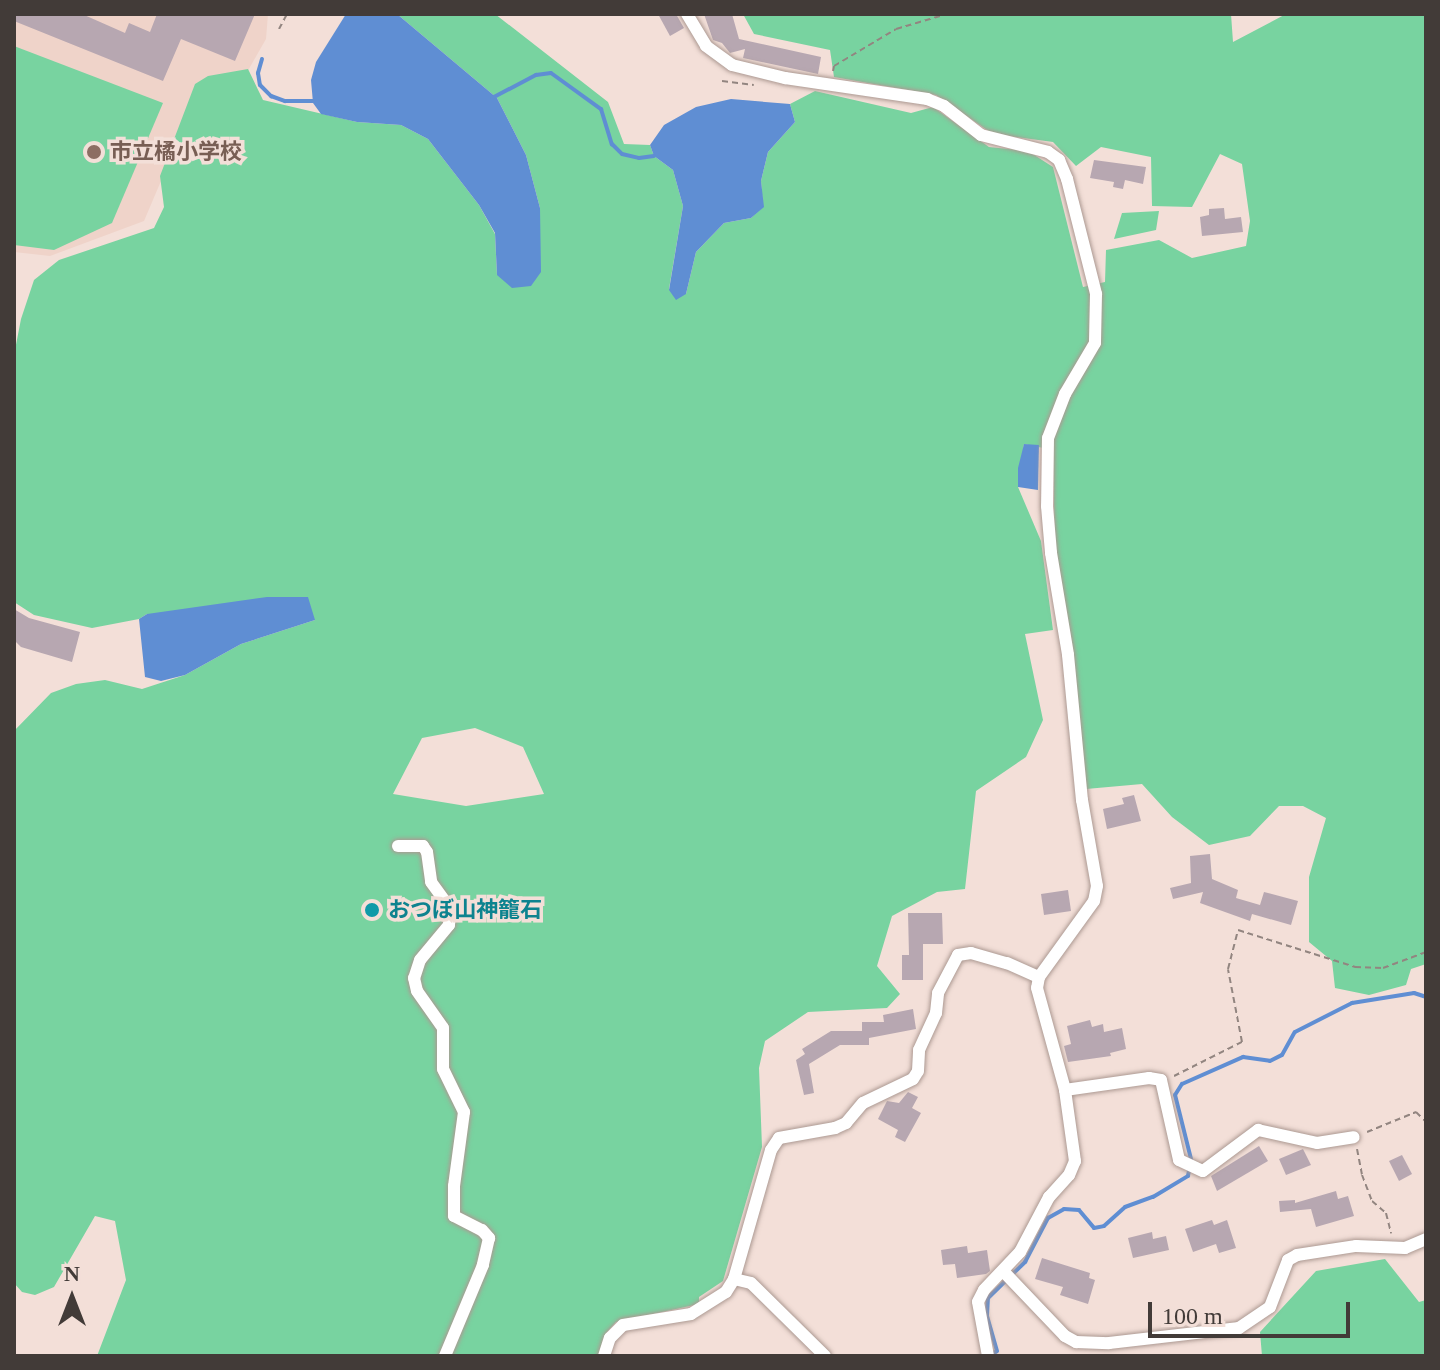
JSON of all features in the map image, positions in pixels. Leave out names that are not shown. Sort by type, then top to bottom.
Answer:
[{"type":"street","points":[[687,14],[706,46],[732,65],[785,78],[927,99],[944,106],[981,135],[1036,146],[1059,160],[1096,294],[1095,343],[1065,394],[1048,438],[1047,506],[1068,655],[1082,800],[1097,886],[1094,901],[1039,977],[1037,998],[1065,1090],[1075,1161],[1069,1175],[1049,1197],[1020,1252],[984,1290],[978,1302],[987,1352]]},
{"type":"street","points":[[398,846],[418,843],[423,846],[427,852],[431,882],[451,910],[449,925],[420,960],[414,978],[417,991],[443,1028],[443,1069],[464,1112],[454,1186],[454,1216],[482,1230],[489,1238],[483,1265],[445,1356]]},
{"type":"street","points":[[604,1356],[610,1338],[623,1325],[691,1314],[726,1292],[734,1279],[771,1150],[779,1138],[835,1128],[846,1123],[863,1103],[913,1079],[918,1071],[919,1050],[936,1013],[938,993],[958,955],[971,953],[983,956],[1039,977]]},
{"type":"street","points":[[1065,1090],[1149,1078],[1161,1080],[1179,1160],[1203,1171],[1258,1130],[1317,1143],[1354,1137]]},
{"type":"street","points":[[1003,1271],[1015,1280],[1065,1336],[1076,1342],[1109,1343],[1239,1328],[1270,1307],[1288,1260],[1297,1255],[1356,1246],[1389,1250],[1416,1245],[1426,1239]]},
{"type":"street","points":[[734,1279],[751,1283],[825,1356]]},
{"type":"path","points":[[279,29],[287,14]]},
{"type":"path","points":[[830,83],[834,66],[884,36],[947,14]]},
{"type":"path","points":[[1161,1080],[1183,1073],[1242,1042],[1228,969],[1238,930],[1355,967],[1383,968],[1426,952]]},
{"type":"path","points":[[1389,1250],[1392,1229],[1386,1213],[1372,1201],[1362,1175],[1354,1137],[1416,1112],[1426,1122]]},
{"type":"shaded area","name":"市立橘小学校","points":[[14,14],[268,14],[266,39],[246,74],[203,82],[144,221],[50,256],[14,252]]},
{"type":"green space","points":[[397,14],[495,14],[608,102],[624,144],[650,145],[654,156],[673,170],[683,206],[669,289],[686,294],[696,252],[724,223],[751,218],[763,207],[761,181],[768,152],[795,122],[790,104],[815,91],[911,113],[933,107],[989,147],[1028,151],[1053,167],[1083,287],[1105,282],[1106,250],[1159,240],[1192,258],[1246,246],[1250,221],[1242,164],[1220,154],[1192,207],[1152,206],[1151,157],[1101,147],[1076,166],[1053,142],[993,134],[936,95],[834,77],[830,50],[754,34],[743,14],[1231,14],[1233,42],[1286,14],[1426,14],[1426,964],[1411,969],[1406,985],[1369,995],[1335,988],[1332,961],[1309,942],[1309,877],[1326,818],[1303,806],[1279,806],[1250,836],[1209,845],[1172,817],[1142,784],[1086,789],[1055,552],[1053,450],[1024,444],[1018,487],[1041,541],[1053,630],[1025,634],[1043,720],[1026,757],[976,791],[965,889],[937,892],[892,916],[877,966],[900,994],[887,1008],[808,1012],[765,1041],[759,1068],[762,1147],[723,1281],[699,1297],[699,1304],[616,1322],[607,1332],[598,1356],[97,1356],[126,1280],[115,1221],[95,1216],[54,1287],[35,1295],[22,1292],[14,1283],[14,731],[51,693],[76,684],[105,680],[142,689],[185,675],[241,644],[315,620],[147,614],[139,619],[92,628],[34,615],[14,602],[14,355],[21,319],[34,280],[59,260],[154,228],[164,207],[160,176],[195,84],[208,76],[248,69],[263,100],[357,122],[401,125],[428,139],[479,205],[495,234],[497,275],[540,208],[526,155],[497,98]],"holes":[[[475,728],[523,747],[544,794],[466,806],[393,794],[422,738]]]},
{"type":"green space","points":[[14,46],[163,103],[112,223],[54,250],[14,245]]},
{"type":"green space","points":[[1159,211],[1156,230],[1114,239],[1122,213]]},
{"type":"green space","points":[[1385,1259],[1419,1302],[1426,1300],[1426,1356],[1262,1356],[1260,1332],[1316,1271]]},
{"type":"water","points":[[346,14],[397,14],[497,98],[526,155],[540,208],[541,272],[531,286],[512,288],[497,275],[495,233],[479,205],[428,139],[401,125],[357,122],[321,114],[313,103],[311,80],[316,62]]},
{"type":"water","points":[[731,99],[790,104],[795,122],[768,152],[761,181],[764,207],[751,218],[724,223],[696,252],[686,294],[676,300],[669,290],[683,206],[673,170],[654,156],[650,145],[664,125],[696,107]]},
{"type":"water","points":[[1024,444],[1039,445],[1038,490],[1018,487],[1018,468]]},
{"type":"water","points":[[267,597],[308,597],[315,620],[241,644],[185,675],[161,681],[145,677],[139,619],[147,614]]},
{"type":"building","points":[[14,14],[82,14],[125,33],[129,23],[150,32],[157,14],[255,14],[235,61],[181,39],[163,81],[14,21]]},
{"type":"building","points":[[658,14],[676,14],[684,28],[670,36]]},
{"type":"building","points":[[704,14],[732,14],[739,39],[821,57],[818,74],[743,58],[745,49],[730,53],[722,43],[713,40]]},
{"type":"building","points":[[1094,160],[1146,167],[1143,184],[1125,180],[1123,189],[1113,187],[1114,182],[1090,178]]},
{"type":"building","points":[[1224,208],[1225,219],[1241,217],[1243,232],[1202,236],[1200,217],[1209,215],[1209,209]]},
{"type":"building","points":[[14,609],[29,618],[80,632],[72,662],[21,647],[14,640]]},
{"type":"building","points":[[1134,795],[1141,821],[1107,829],[1103,809],[1124,804],[1122,798]]},
{"type":"building","points":[[1210,854],[1212,879],[1238,890],[1236,898],[1260,905],[1264,892],[1298,901],[1291,925],[1252,914],[1250,921],[1200,903],[1203,892],[1173,899],[1170,888],[1191,883],[1190,856]]},
{"type":"building","points":[[1068,890],[1071,911],[1044,915],[1041,894]]},
{"type":"building","points":[[908,913],[942,913],[943,944],[923,944],[923,980],[902,980],[902,955],[909,955]]},
{"type":"building","points":[[913,1009],[916,1029],[869,1038],[869,1045],[840,1045],[809,1064],[814,1093],[804,1095],[796,1060],[805,1054],[802,1049],[831,1031],[862,1031],[862,1022],[884,1022],[883,1015]]},
{"type":"building","points":[[1090,1020],[1092,1027],[1103,1024],[1104,1032],[1122,1028],[1126,1049],[1110,1053],[1111,1056],[1068,1062],[1064,1046],[1071,1044],[1067,1026]]},
{"type":"building","points":[[908,1092],[918,1097],[912,1108],[921,1113],[905,1142],[895,1137],[898,1130],[878,1119],[887,1101],[899,1103]]},
{"type":"building","points":[[1259,1146],[1268,1161],[1217,1191],[1211,1176]]},
{"type":"building","points":[[1303,1149],[1311,1165],[1286,1175],[1279,1159]]},
{"type":"building","points":[[1402,1155],[1412,1174],[1399,1181],[1389,1161]]},
{"type":"building","points":[[1336,1191],[1338,1199],[1348,1196],[1354,1216],[1316,1227],[1311,1209],[1280,1212],[1279,1201],[1295,1200],[1295,1203]]},
{"type":"building","points":[[1212,1220],[1214,1225],[1227,1220],[1236,1248],[1219,1253],[1216,1244],[1193,1252],[1185,1229]]},
{"type":"building","points":[[1152,1232],[1153,1239],[1166,1236],[1169,1250],[1133,1258],[1128,1238]]},
{"type":"building","points":[[967,1246],[968,1253],[987,1250],[990,1271],[957,1278],[955,1264],[943,1265],[941,1250]]},
{"type":"building","points":[[1042,1258],[1090,1273],[1089,1278],[1095,1280],[1088,1304],[1060,1295],[1063,1287],[1035,1279]]},
{"type":"waterway","points":[[262,59],[258,73],[260,85],[271,96],[285,101],[318,101]]},
{"type":"waterway","points":[[492,98],[536,75],[551,73],[601,109],[612,144],[622,154],[639,158],[654,156]]},
{"type":"waterway","points":[[989,1356],[997,1351],[987,1315],[988,1298],[1025,1262],[1048,1218],[1064,1209],[1079,1210],[1094,1228],[1104,1226],[1125,1207],[1153,1197],[1188,1176],[1191,1159],[1175,1095],[1182,1084],[1243,1057],[1270,1061],[1282,1055],[1295,1032],[1352,1003],[1414,993],[1426,997]]},
{"type":"place","name":"市立橘小学校","points":[[94,152]]},
{"type":"place","name":"おつぼ山神籠石","points":[[372,910]]}]
